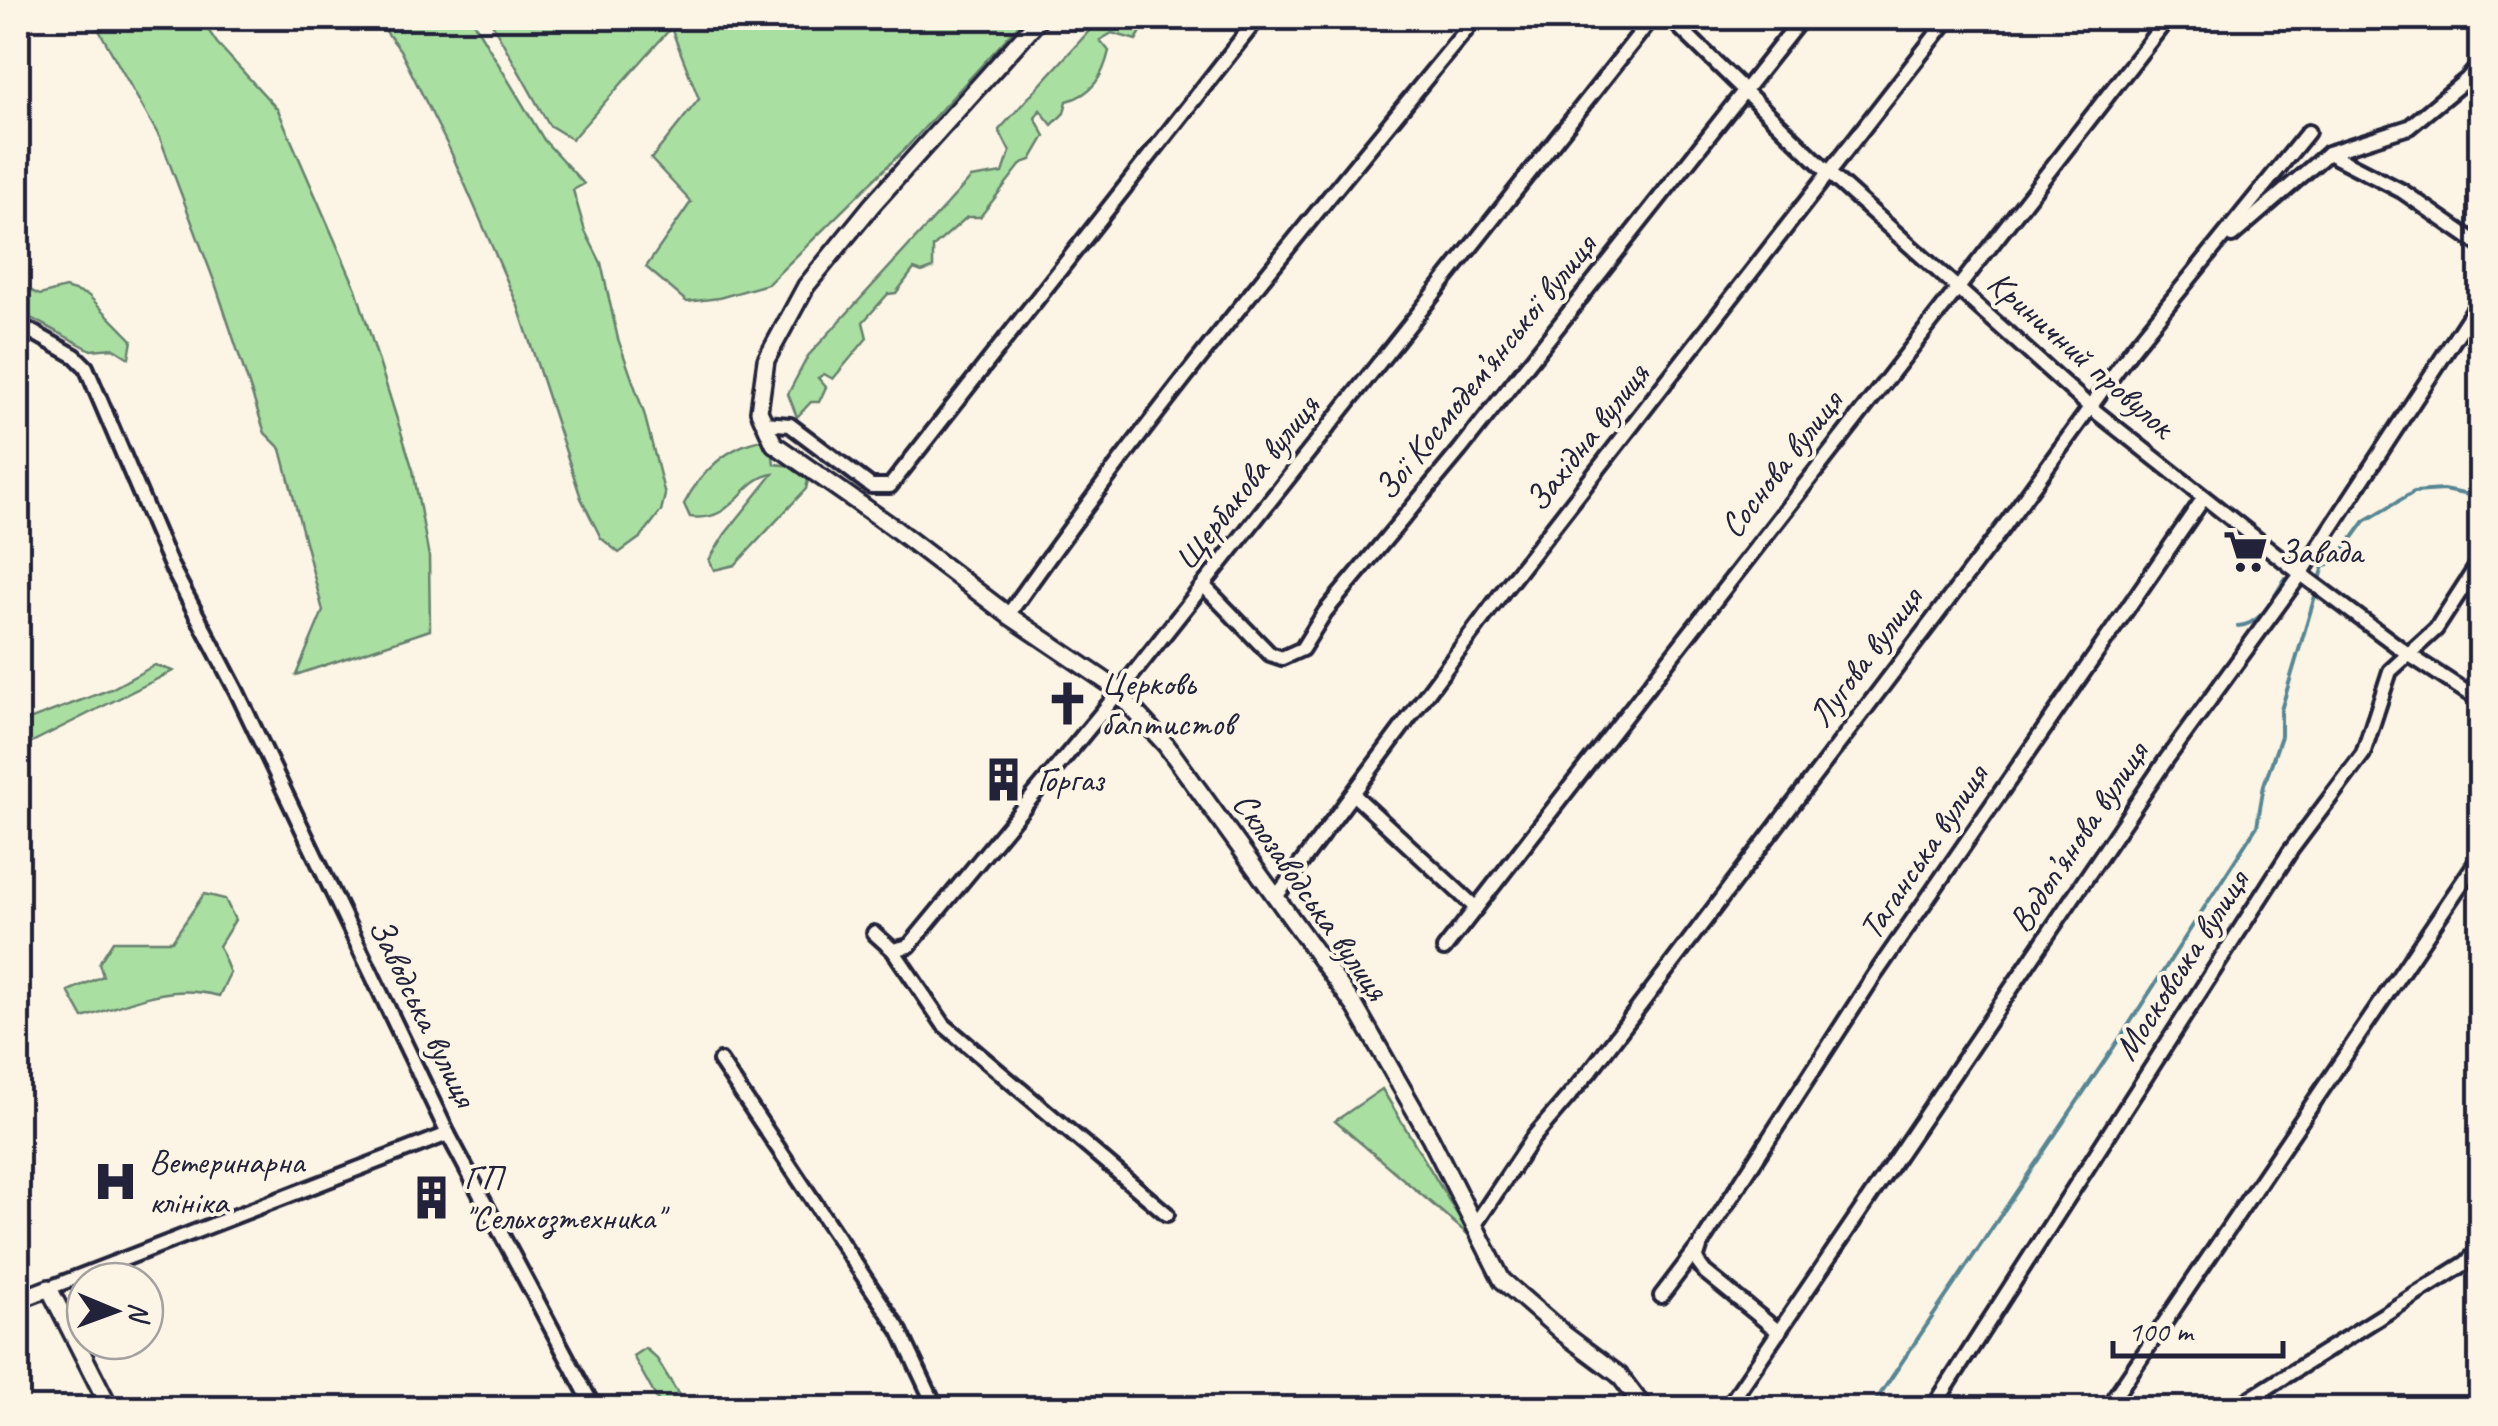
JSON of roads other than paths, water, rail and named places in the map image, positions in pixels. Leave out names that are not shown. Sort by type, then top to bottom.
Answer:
[{"type":"street","points":[[1040,18],[806,286],[766,360],[762,416],[790,425],[871,486],[890,486],[1258,18]]},
{"type":"street","points":[[1008,616],[1095,491],[1225,324],[1476,18]]},
{"type":"street","name":"Щербакова вулиця","points":[[893,950],[909,946],[1118,693],[1652,18]]},
{"type":"street","name":"Криничний провулок","points":[[1670,18],[1830,174],[2090,407],[2324,592],[2480,701]]},
{"type":"street","name":"Західна вулиця","points":[[1276,897],[1504,590],[1949,18]]},
{"type":"street","name":"Соснова вулиця","points":[[1444,949],[2168,18]]},
{"type":"street","name":"Зої Космодем’янської вулиця","points":[[1204,586],[1270,654],[1282,658],[1302,649],[1326,612],[1460,450],[1798,23]]},
{"type":"street","points":[[2203,260],[2328,153],[2409,126],[2480,64]]},
{"type":"street","name":"Лугова вулиця","points":[[1476,1223],[1532,1139],[1591,1070],[2005,525],[2090,407],[2308,132]]},
{"type":"street","points":[[2328,153],[2402,191],[2480,244]]},
{"type":"street","name":"Водоп’янова вулиця","points":[[1727,1408],[2166,760],[2306,578],[2480,300]]},
{"type":"street","name":"Заводська вулиця","points":[[18,324],[75,356],[86,367],[171,566],[236,690],[448,1134],[594,1408]]},
{"type":"street","name":"Склозаводська вулиця","points":[[762,416],[774,444],[890,525],[1008,616],[1110,684],[1166,745],[1356,1008],[1476,1223],[1502,1280],[1564,1334],[1620,1375],[1644,1408]]},
{"type":"street","name":"Таганська вулиця","points":[[1661,1296],[1701,1244],[1874,976],[2202,499]]},
{"type":"street","name":"Московська вулиця","points":[[1932,1408],[2290,850],[2363,754],[2390,671],[2436,629],[2480,561]]},
{"type":"street","points":[[1352,794],[1476,908]]},
{"type":"street","points":[[2107,1408],[2480,856]]},
{"type":"street","points":[[874,933],[893,950],[944,1025],[1168,1214]]},
{"type":"street","points":[[720,1061],[900,1331],[936,1408]]},
{"type":"street","points":[[18,1300],[448,1134]]},
{"type":"street","points":[[1701,1244],[1696,1260],[1706,1272],[1779,1332]]},
{"type":"street","points":[[2235,1408],[2466,1263],[2480,1249]]},
{"type":"street","points":[[50,1288],[110,1408]]},
{"type":"waterway","points":[[1871,1408],[2124,1032],[2257,826],[2264,785],[2281,736],[2281,710],[2324,566],[2336,561],[2365,521],[2414,492],[2443,490],[2480,497]]},
{"type":"waterway","points":[[2238,626],[2260,616],[2285,579],[2290,581]]},
{"type":"place","name":"Завада","points":[[2245,551]]},
{"type":"place","name":"Церковь баптистов","points":[[1068,703]]},
{"type":"place","name":"Горгаз","points":[[1004,779]]},
{"type":"place","name":"Ветеринарна клініка","points":[[116,1181]]},
{"type":"place","name":"ГП \"Сельхозтехника\"","points":[[431,1197]]}]
